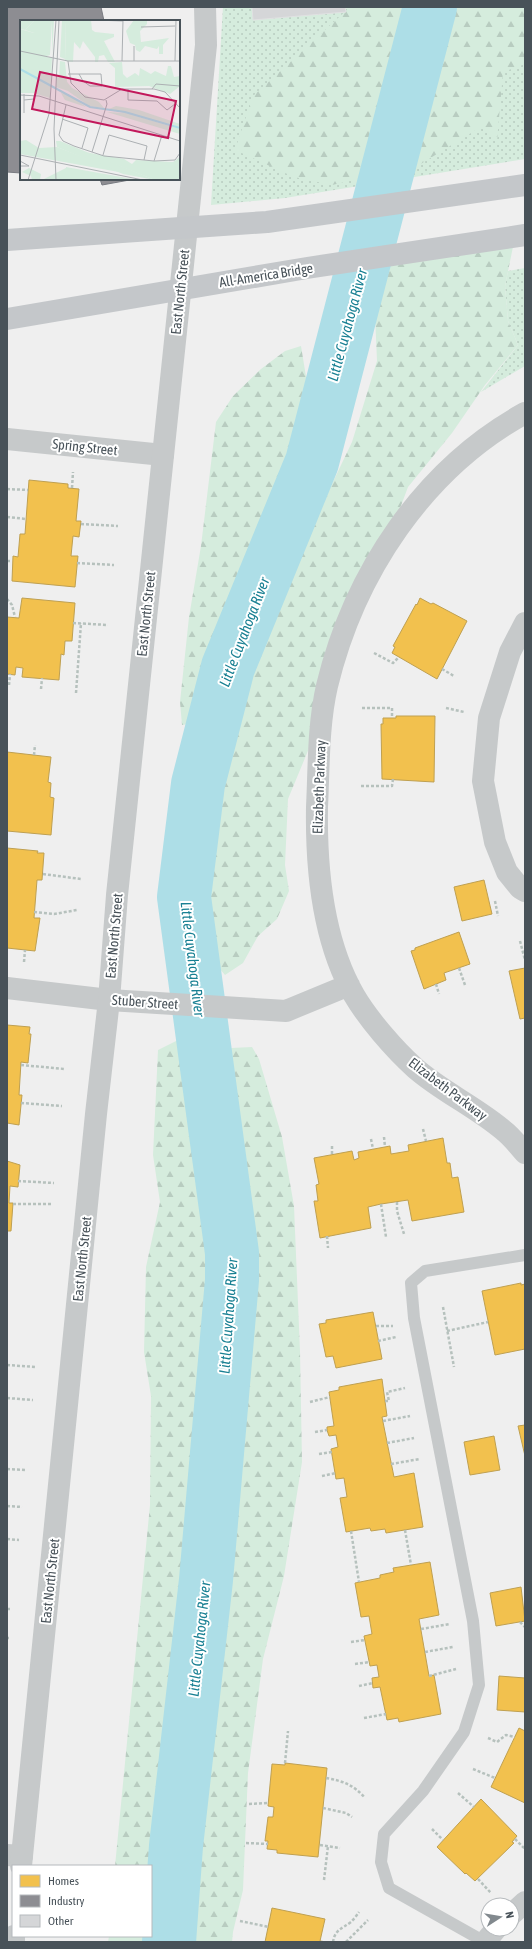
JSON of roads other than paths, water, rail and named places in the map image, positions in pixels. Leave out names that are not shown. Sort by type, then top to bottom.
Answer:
[{"type":"main road","points":[[7,240],[267,222],[525,185]]},
{"type":"main road","name":"All-America Bridge","points":[[7,319],[307,268],[525,235]]},
{"type":"street","name":"East North Street","points":[[17,1859],[109,1000],[117,895],[206,45],[205,7]]},
{"type":"street","name":"Elizabeth Parkway","points":[[525,413],[468,451],[443,473],[417,502],[397,530],[364,584],[340,641],[327,687],[322,712],[317,832],[320,879],[334,952],[354,996],[379,1030],[415,1068],[504,1131],[525,1153]]},
{"type":"street","name":"Spring Street","points":[[7,439],[163,455]]},
{"type":"street","points":[[525,623],[510,652],[489,718],[483,780],[495,842],[507,872],[520,888],[525,891]]},
{"type":"street","name":"Stuber Street","points":[[7,988],[109,1000],[286,1011],[349,985]]},
{"type":"lane","points":[[485,1942],[389,1888],[381,1862],[384,1834],[423,1791],[464,1732],[479,1686],[473,1621],[416,1326],[411,1283],[425,1271],[525,1255]]},
{"type":"waterway","name":"Little Cuyahoga River","points":[[169,1942],[176,1846],[206,1580],[232,1280],[232,1253],[184,897],[198,784],[228,667],[312,462],[430,7]]}]
